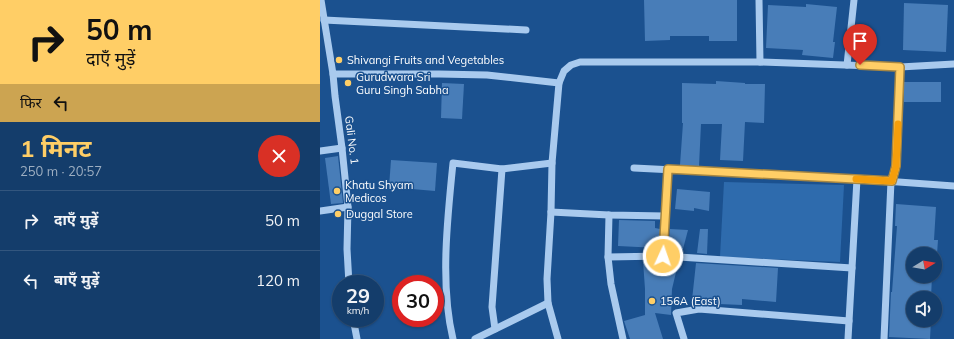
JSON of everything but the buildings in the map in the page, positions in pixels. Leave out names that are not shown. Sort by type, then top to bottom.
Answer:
[{"type":"street","name":"Gali No. 1","points":[[321,0],[333,74],[348,207],[347,249],[348,275]]},
{"type":"street","points":[[759,0],[760,62]]},
{"type":"street","points":[[847,65],[854,0]]},
{"type":"street","points":[[324,20],[526,30]]},
{"type":"street","points":[[558,339],[548,303],[552,162],[559,83],[564,71],[571,65],[580,62],[760,62],[900,67],[954,64]]},
{"type":"street","points":[[884,339],[892,181],[896,166],[900,67]]},
{"type":"street","points":[[333,74],[487,75],[559,83]]},
{"type":"street","points":[[320,151],[342,148]]},
{"type":"street","points":[[453,339],[445,282],[448,213],[453,163],[502,169],[552,162]]},
{"type":"street","points":[[634,168],[857,179],[954,186]]},
{"type":"street","points":[[496,329],[492,307],[502,169]]},
{"type":"street","points":[[663,256],[668,169]]},
{"type":"street","points":[[848,339],[857,179]]},
{"type":"street","points":[[320,211],[348,207]]},
{"type":"street","points":[[551,212],[665,216]]},
{"type":"street","points":[[609,215],[608,257],[611,284],[623,339]]},
{"type":"street","points":[[608,257],[663,256],[852,268]]},
{"type":"street","points":[[475,339],[548,303]]},
{"type":"street","points":[[684,339],[676,313],[699,309],[849,321]]},
{"type":"street","points":[[355,327],[357,339]]},
{"type":"shaded area","points":[[724,182],[844,185],[840,262],[720,257]]},
{"type":"slow traffic","points":[[856,179],[892,181],[896,166],[898,124]]},
{"type":"place","name":"Shivangi Fruits and Vegetables","points":[[339,60]]},
{"type":"place","name":"Gurudwara Sri Guru Singh Sabha","points":[[348,83]]},
{"type":"place","name":"Khatu Shyam Medicos","points":[[337,191]]},
{"type":"place","name":"Duggal Store","points":[[338,214]]},
{"type":"place","name":"156A (East)","points":[[652,301]]},
{"type":"route","points":[[663,256],[668,169],[892,181],[896,166],[900,67],[860,65]]}]
